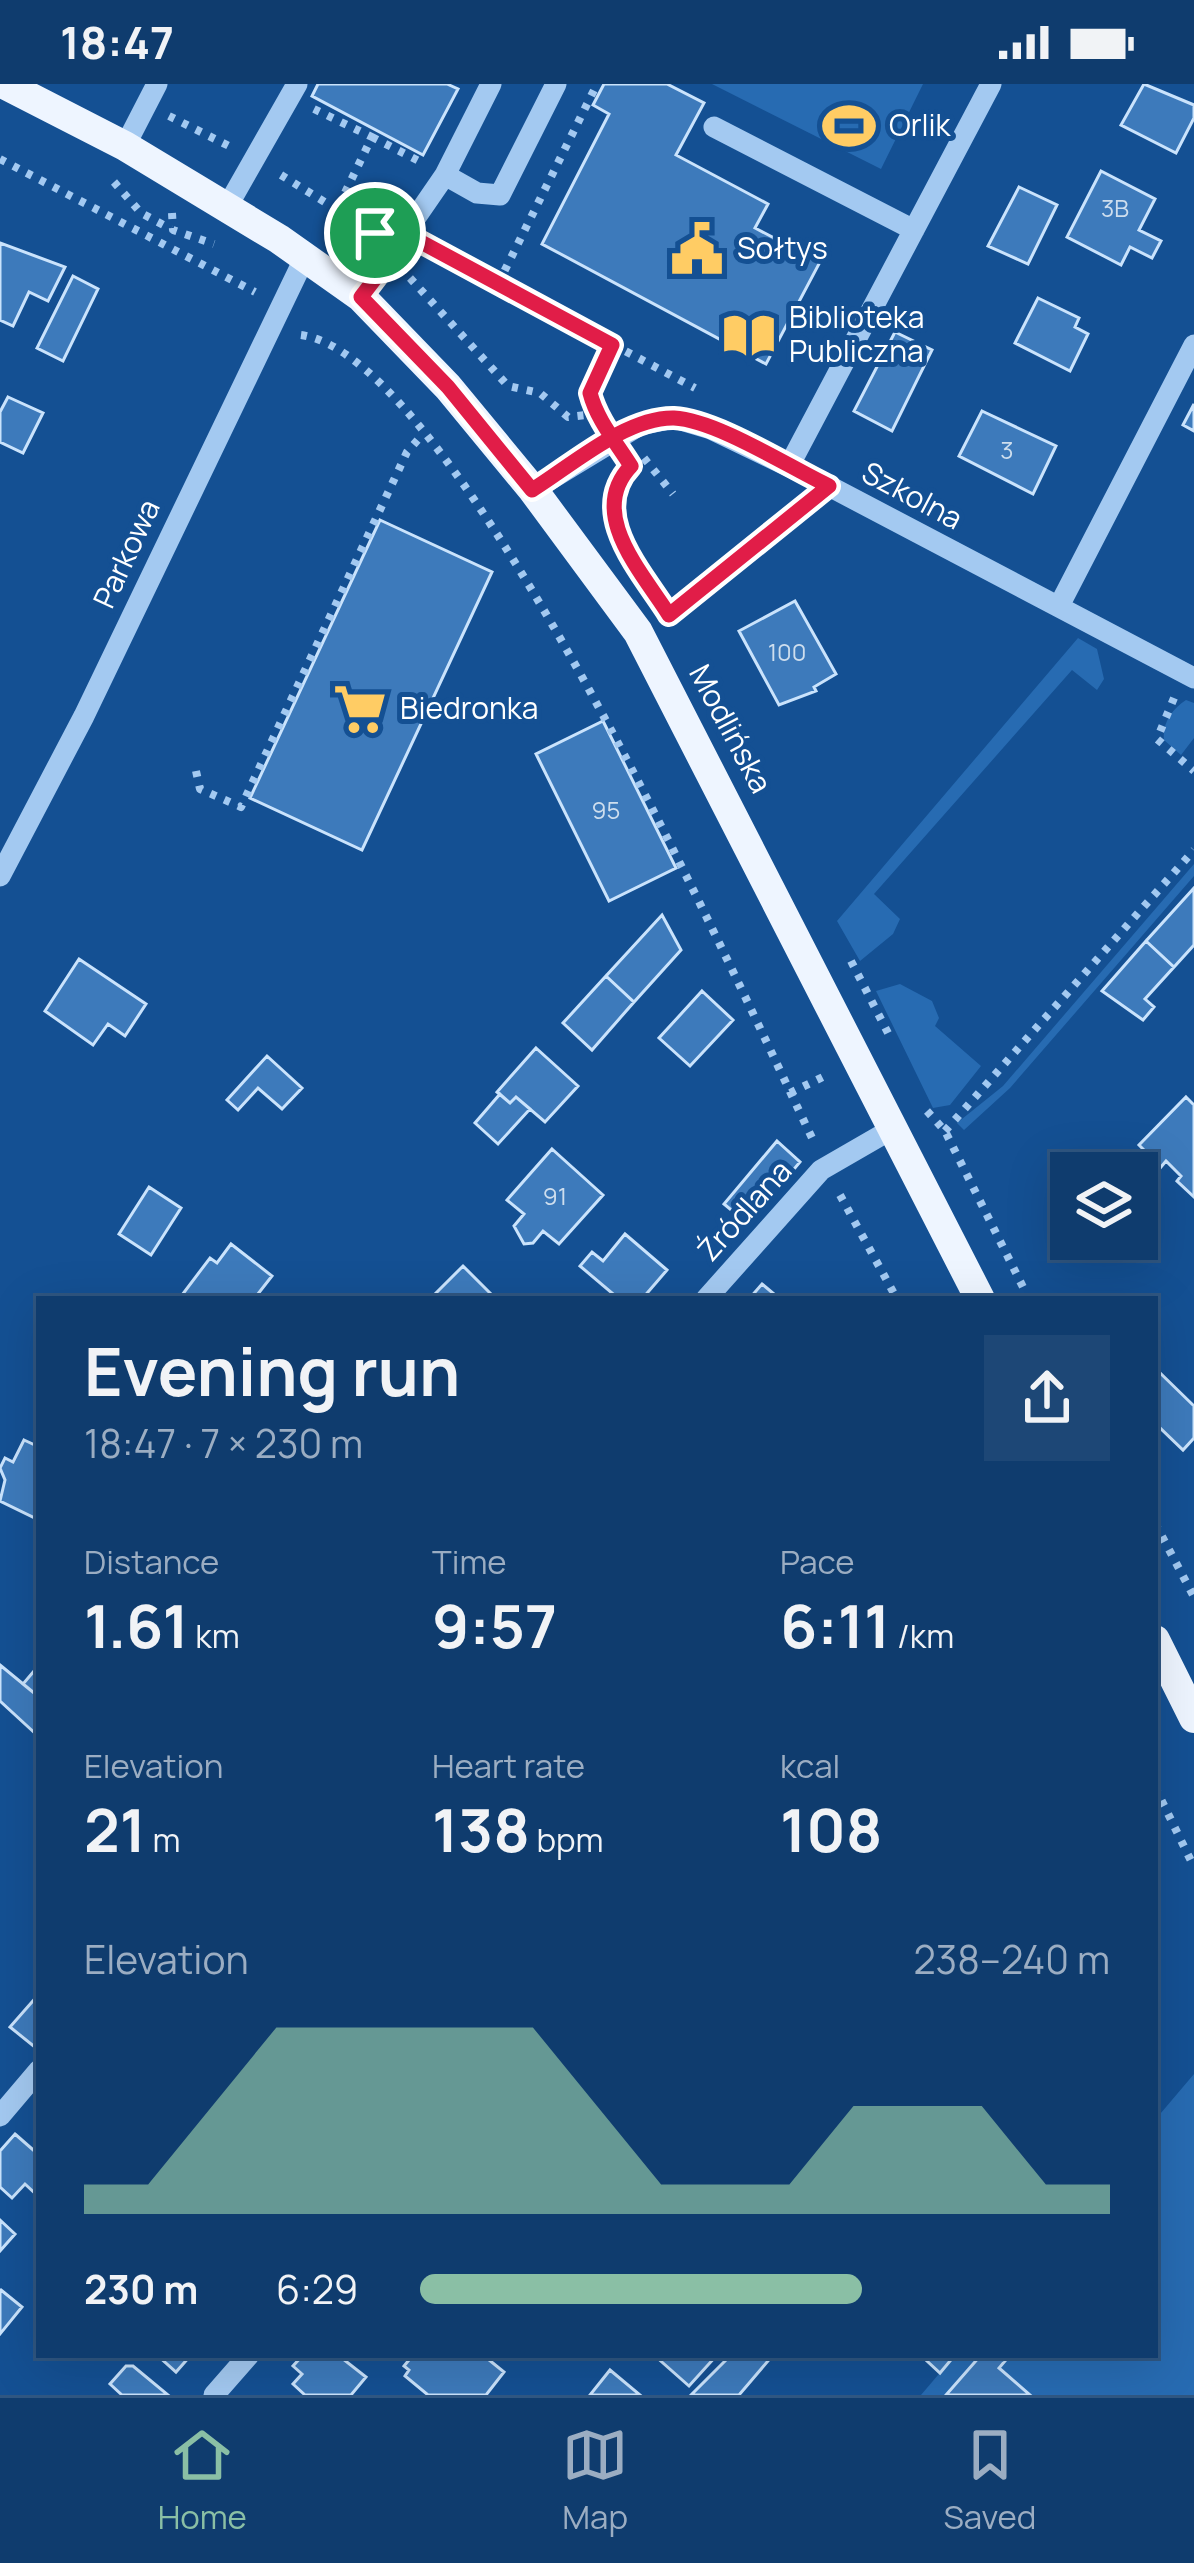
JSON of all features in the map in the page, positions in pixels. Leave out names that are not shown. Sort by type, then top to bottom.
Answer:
[{"type":"main road","name":"Modlińska","points":[[4,84],[125,146],[305,256],[361,297],[448,387],[532,490],[638,632],[978,1296]]},
{"type":"main road","points":[[1158,1646],[1194,1718]]},
{"type":"street","points":[[125,146],[157,84]]},
{"type":"street","points":[[361,297],[446,175],[491,84]]},
{"type":"street","points":[[446,175],[477,193],[500,195],[556,84]]},
{"type":"street","points":[[788,466],[991,84]]},
{"type":"street","points":[[227,207],[294,91]]},
{"type":"street","points":[[714,127],[914,230]]},
{"type":"street","name":"Parkowa","points":[[0,876],[305,256]]},
{"type":"street","points":[[1059,606],[1194,346]]},
{"type":"street","name":"Szkolna","points":[[532,490],[640,425],[674,418],[829,486],[1191,676]]},
{"type":"street","name":"Źródlana","points":[[709,1296],[826,1168],[892,1129]]},
{"type":"street","points":[[0,2116],[36,2074]]},
{"type":"street","points":[[214,2395],[246,2358]]},
{"type":"path","points":[[498,284],[597,84]]},
{"type":"path","points":[[294,91],[446,175]]},
{"type":"path","points":[[372,136],[338,207],[375,233],[428,303],[508,386],[540,393],[568,417],[597,414]]},
{"type":"path","points":[[0,158],[260,295]]},
{"type":"path","points":[[408,235],[714,398]]},
{"type":"path","points":[[265,340],[289,355],[302,334],[330,341],[423,434],[548,608],[688,879],[826,1168],[895,1296]]},
{"type":"path","points":[[612,345],[590,393],[614,439]]},
{"type":"path","points":[[196,771],[200,789],[241,808],[407,452],[423,434]]},
{"type":"path","points":[[634,560],[616,523],[614,489],[625,471],[645,458],[673,494]]},
{"type":"path","points":[[658,597],[670,616],[829,486]]},
{"type":"path","points":[[1191,676],[1157,727],[1156,739],[1194,771]]},
{"type":"path","points":[[945,1131],[1194,850]]},
{"type":"path","points":[[849,957],[893,1042]]},
{"type":"path","points":[[923,1106],[945,1131],[1028,1296]]},
{"type":"path","points":[[1158,1529],[1194,1597]]},
{"type":"path","points":[[1158,1793],[1194,1868]]},
{"type":"shaded area","name":"Orlik","points":[[712,84],[923,84],[881,169]]},
{"type":"shaded area","points":[[1078,638],[1097,649],[1104,679],[1097,690],[1072,670],[874,894],[900,919],[893,934],[860,961],[837,921]]},
{"type":"shaded area","points":[[1186,700],[1194,703],[1194,738],[1181,755],[1164,740],[1164,734],[1169,717]]},
{"type":"shaded area","points":[[1194,864],[1194,876],[1010,1088],[964,1130],[957,1123],[1003,1086]]},
{"type":"shaded area","points":[[900,984],[932,1001],[939,1018],[935,1026],[981,1066],[950,1105],[933,1108],[876,991]]},
{"type":"shaded area","points":[[1194,2074],[1194,2395],[921,2395],[952,2358],[1158,2358],[1158,2116]]},
{"type":"building","points":[[318,84],[447,84],[458,89],[423,155],[312,96]]},
{"type":"building","points":[[604,84],[667,84],[704,103],[676,155],[768,204],[755,228],[820,262],[766,364],[542,244],[609,114],[593,105]]},
{"type":"building","points":[[1144,84],[1194,105],[1194,118],[1176,153],[1121,125]]},
{"type":"building","points":[[1101,171],[1155,199],[1139,230],[1161,241],[1152,258],[1130,247],[1121,265],[1067,237]]},
{"type":"building","points":[[1019,187],[1057,205],[1028,264],[988,246]]},
{"type":"building","points":[[0,243],[65,267],[48,301],[29,292],[13,326],[0,320]]},
{"type":"building","points":[[73,276],[98,289],[63,361],[37,348]]},
{"type":"building","points":[[1038,298],[1079,318],[1075,327],[1088,334],[1070,371],[1015,343]]},
{"type":"building","points":[[895,332],[932,350],[892,431],[854,411]]},
{"type":"building","points":[[8,397],[43,413],[23,453],[0,442],[0,412]]},
{"type":"building","points":[[1194,404],[1194,431],[1183,425]]},
{"type":"building","points":[[982,411],[1056,446],[1033,494],[959,456]]},
{"type":"building","name":"Biedronka","points":[[380,520],[492,572],[362,850],[250,798]]},
{"type":"building","points":[[795,601],[836,674],[814,687],[816,691],[779,705],[739,631]]},
{"type":"building","points":[[603,721],[676,868],[609,901],[536,754]]},
{"type":"building","points":[[1194,888],[1194,945],[1174,967],[1146,941]]},
{"type":"building","points":[[662,915],[681,950],[634,1002],[606,976]]},
{"type":"building","points":[[1146,941],[1174,967],[1145,999],[1154,1007],[1143,1020],[1102,991]]},
{"type":"building","points":[[79,959],[146,1004],[125,1036],[108,1024],[93,1045],[45,1011]]},
{"type":"building","points":[[606,976],[634,1002],[592,1050],[563,1023]]},
{"type":"building","points":[[702,991],[733,1020],[690,1066],[659,1038]]},
{"type":"building","points":[[536,1048],[578,1086],[545,1122],[516,1097],[510,1103],[497,1092]]},
{"type":"building","points":[[267,1056],[302,1088],[282,1109],[258,1088],[238,1110],[227,1100]]},
{"type":"building","points":[[500,1094],[510,1103],[516,1097],[530,1109],[498,1144],[475,1123]]},
{"type":"building","points":[[1186,1097],[1194,1105],[1194,1197],[1166,1161],[1161,1167],[1158,1164],[1158,1152],[1146,1152],[1139,1145]]},
{"type":"building","points":[[777,1141],[800,1162],[748,1224],[724,1204]]},
{"type":"building","points":[[552,1149],[603,1195],[559,1244],[543,1231],[533,1243],[524,1244],[514,1226],[524,1214],[507,1200]]},
{"type":"building","points":[[149,1187],[181,1208],[151,1255],[119,1234]]},
{"type":"building","points":[[625,1234],[667,1270],[645,1296],[615,1296],[580,1266],[592,1252],[603,1261]]},
{"type":"building","points":[[231,1244],[272,1276],[256,1296],[181,1296],[210,1258],[217,1263]]},
{"type":"building","points":[[463,1266],[493,1296],[433,1296]]},
{"type":"building","points":[[762,1284],[776,1296],[752,1296]]},
{"type":"building","points":[[1158,1371],[1194,1406],[1194,1438],[1183,1450],[1158,1426]]},
{"type":"building","points":[[24,1440],[36,1446],[36,1519],[0,1501],[5,1480],[0,1468],[5,1458],[13,1462]]},
{"type":"building","points":[[0,1665],[36,1695],[36,1734],[0,1701]]},
{"type":"building","points":[[36,1669],[36,1695],[23,1684]]},
{"type":"building","points":[[36,1997],[36,2048],[10,2027]]},
{"type":"building","points":[[15,2134],[36,2152],[36,2194],[25,2184],[12,2198],[0,2187],[0,2151]]},
{"type":"building","points":[[0,2220],[15,2234],[0,2251]]},
{"type":"building","points":[[0,2291],[22,2307],[0,2334]]},
{"type":"building","points":[[160,2358],[188,2358],[176,2372]]},
{"type":"building","points":[[300,2358],[342,2358],[366,2377],[351,2395],[305,2395],[293,2384],[302,2374],[293,2366]]},
{"type":"building","points":[[411,2358],[487,2358],[504,2372],[486,2395],[428,2395],[405,2376],[409,2370],[404,2366]]},
{"type":"building","points":[[657,2358],[714,2358],[689,2386]]},
{"type":"building","points":[[728,2358],[770,2358],[739,2395],[691,2395]]},
{"type":"building","points":[[930,2358],[952,2358],[940,2373],[927,2361]]},
{"type":"building","points":[[978,2358],[1001,2358],[1005,2361],[999,2368],[1030,2395],[946,2395]]},
{"type":"building","points":[[126,2366],[133,2366],[168,2395],[122,2395],[110,2384]]},
{"type":"building","points":[[610,2370],[640,2395],[590,2395]]},
{"type":"place","name":"Orlik","points":[[849,126]]},
{"type":"place","name":"Sołtys","points":[[697,249]]},
{"type":"place","name":"Biblioteka Publiczna","points":[[749,335]]},
{"type":"place","name":"Biedronka","points":[[360,709]]},
{"type":"route","points":[[375,233],[393,255],[361,297],[448,387],[532,490],[614,439],[640,425],[674,418],[711,429],[829,486],[669,615],[622,542],[616,523],[614,489],[631,466],[614,439],[594,409],[590,393],[612,345],[408,235],[375,233]]}]
